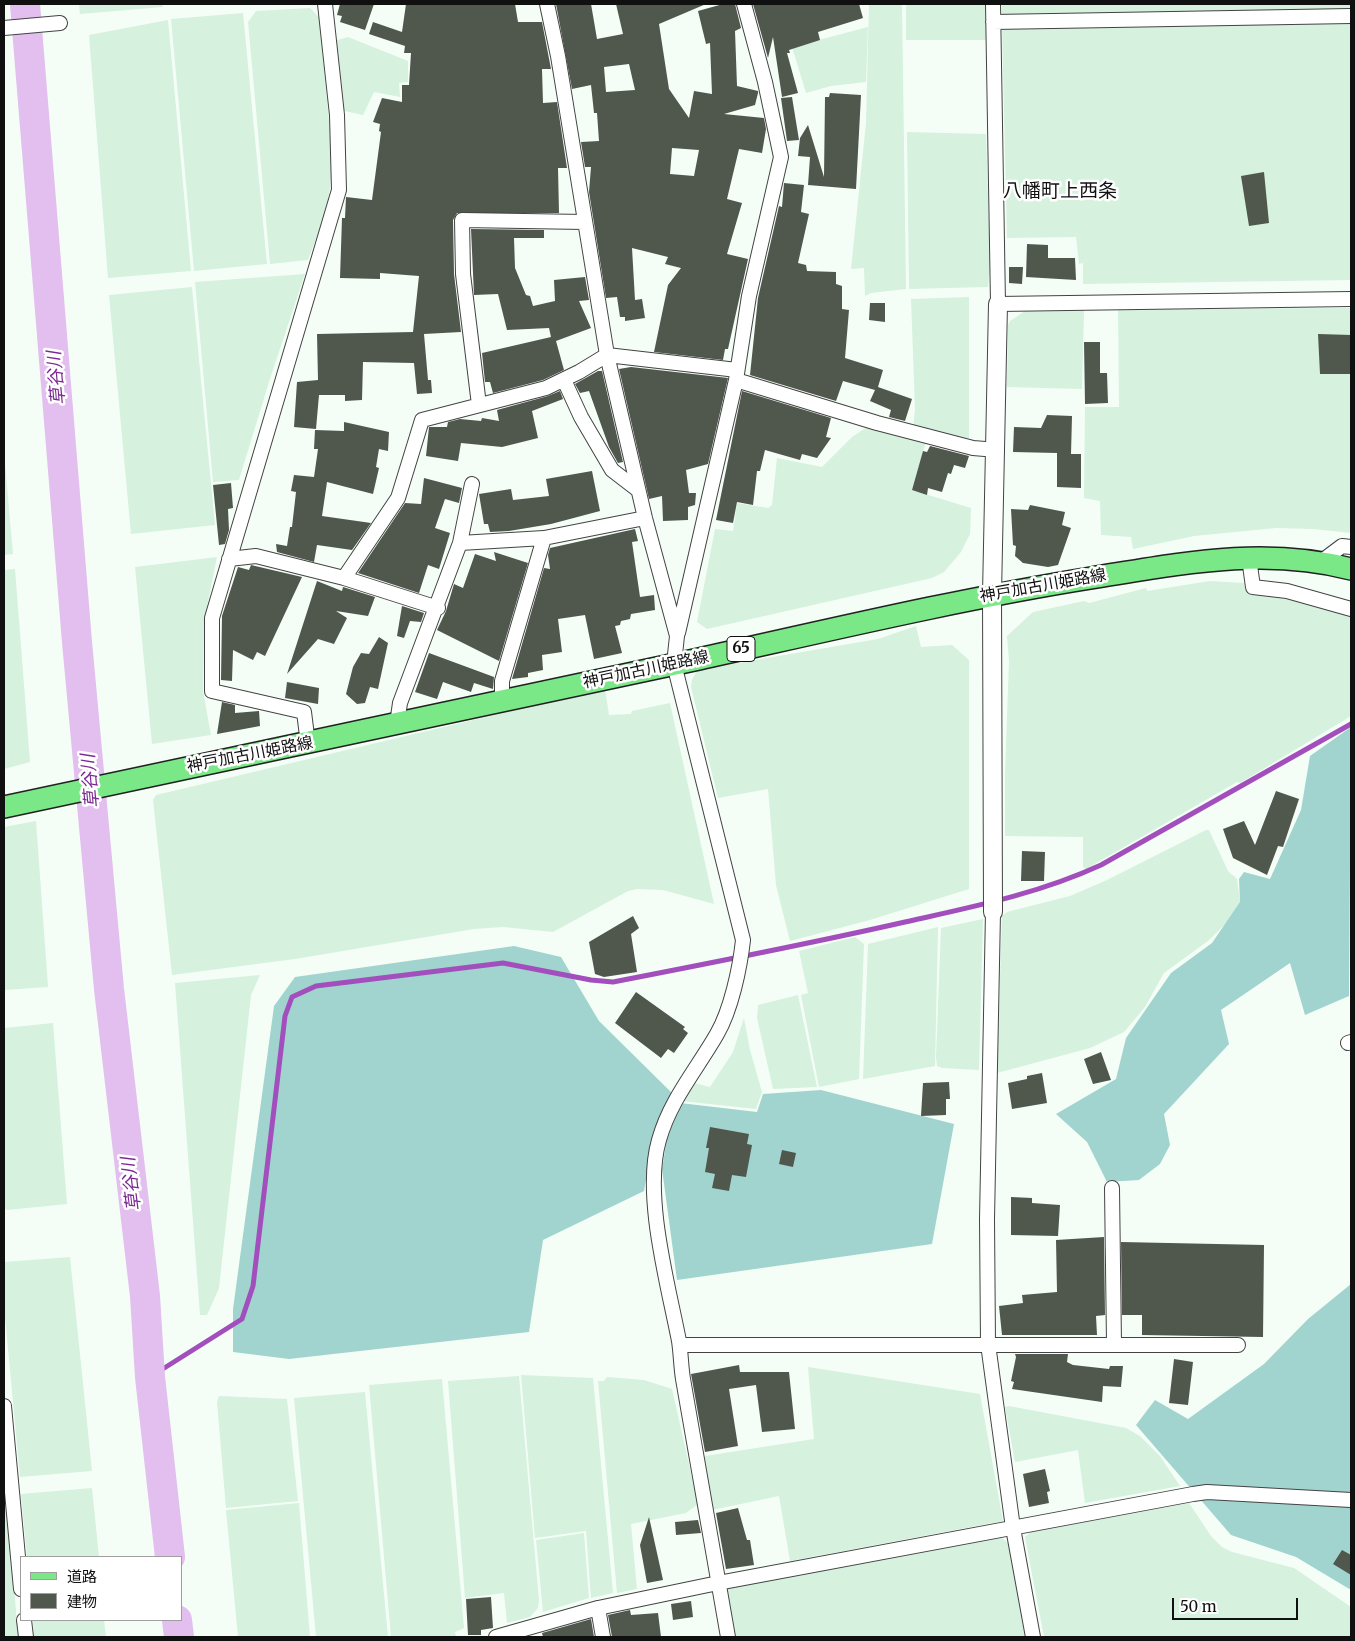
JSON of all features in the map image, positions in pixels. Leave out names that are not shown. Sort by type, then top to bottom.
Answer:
[{"type":"main road","name":"神戸加古川姫路線","points":[[4,807],[308,744],[992,594],[1185,563],[1275,556],[1322,561],[1351,569]]},
{"type":"street","points":[[308,744],[304,712],[212,692],[212,618],[339,190],[337,115],[325,4]]},
{"type":"street","points":[[547,4],[558,56],[607,355],[644,518],[677,636]]},
{"type":"street","points":[[728,1637],[682,1375],[680,1345],[661,1249],[653,1172],[659,1139],[675,1100],[718,1032],[739,972],[743,940],[674,664],[677,636],[737,375],[749,296],[781,157],[765,82],[744,4]]},
{"type":"street","points":[[993,4],[998,304],[997,450],[992,594],[993,912],[987,1219],[988,1344],[1013,1528],[1033,1637]]},
{"type":"street","points":[[993,22],[1351,16]]},
{"type":"street","points":[[4,28],[60,23]]},
{"type":"street","points":[[479,405],[463,274],[462,220],[585,222]]},
{"type":"street","points":[[998,304],[1351,299]]},
{"type":"street","points":[[344,578],[398,498],[422,420],[546,388],[564,380],[607,355],[737,375],[877,423],[972,448],[997,450]]},
{"type":"street","points":[[564,380],[580,417],[612,470],[638,490]]},
{"type":"street","points":[[397,724],[400,703],[438,608],[460,544],[472,484]]},
{"type":"street","points":[[460,544],[544,538],[644,518]]},
{"type":"street","points":[[502,701],[502,681],[544,538]]},
{"type":"street","points":[[1322,561],[1342,546],[1351,547]]},
{"type":"street","points":[[229,559],[256,556],[344,578],[438,608]]},
{"type":"street","points":[[1249,558],[1252,587],[1287,592],[1351,609]]},
{"type":"street","points":[[1112,1188],[1114,1344]]},
{"type":"street","points":[[680,1345],[1238,1345]]},
{"type":"street","points":[[4,1406],[20,1578]]},
{"type":"street","points":[[496,1637],[598,1608],[718,1583],[1207,1492],[1351,1500]]},
{"type":"street","points":[[598,1608],[603,1637]]},
{"type":"street","points":[[24,1621],[26,1637]]},
{"type":"green space","points":[[79,4],[162,4],[163,7],[80,14]]},
{"type":"green space","points":[[869,4],[902,4],[906,289],[871,293],[865,296],[864,268],[851,269],[866,123]]},
{"type":"green space","points":[[906,4],[985,4],[986,40],[906,40]]},
{"type":"green space","points":[[1002,4],[1351,4],[1351,11],[1002,18]]},
{"type":"green space","points":[[310,8],[319,17],[333,162],[327,210],[308,260],[270,264],[248,22],[256,11]]},
{"type":"green space","points":[[243,13],[267,264],[194,271],[171,19]]},
{"type":"green space","points":[[168,20],[191,271],[108,278],[89,35]]},
{"type":"green space","points":[[1351,20],[1351,280],[1083,284],[1083,263],[1079,264],[1076,237],[1007,238],[1002,27]]},
{"type":"green space","points":[[868,27],[866,82],[831,86],[806,93],[792,47]]},
{"type":"green space","points":[[348,37],[408,61],[408,82],[399,83],[400,97],[374,92],[363,115],[340,110],[334,41]]},
{"type":"green space","points":[[907,132],[986,134],[990,264],[988,287],[909,289]]},
{"type":"green space","points":[[305,274],[239,480],[213,482],[195,282]]},
{"type":"green space","points":[[192,287],[215,525],[131,534],[109,295]]},
{"type":"green space","points":[[969,297],[969,438],[951,438],[913,428],[915,409],[911,299]]},
{"type":"green space","points":[[1351,308],[1351,533],[1276,528],[1194,536],[1133,549],[1131,537],[1101,535],[1100,501],[1084,498],[1085,407],[1119,407],[1118,309]]},
{"type":"green space","points":[[1084,310],[1082,389],[1007,387],[1008,325],[1010,321],[1025,311]]},
{"type":"green space","points":[[870,425],[927,438],[912,490],[971,508],[970,534],[961,552],[944,572],[932,578],[707,629],[697,622],[715,529],[733,531],[737,503],[768,508],[772,505],[777,458],[822,467],[852,437]]},
{"type":"green space","points":[[4,452],[13,554],[4,555]]},
{"type":"green space","points":[[217,557],[204,622],[203,691],[211,735],[152,744],[135,567]]},
{"type":"green space","points":[[15,569],[30,762],[4,769],[4,570]]},
{"type":"green space","points":[[1210,581],[1244,583],[1245,588],[1253,594],[1302,601],[1351,615],[1351,716],[1240,783],[1237,782],[1086,869],[1083,867],[1083,837],[1005,836],[1009,661],[1007,636],[1033,612],[1084,601],[1089,603],[1146,588],[1147,591]]},
{"type":"green space","points":[[916,626],[921,647],[952,645],[969,660],[969,889],[870,920],[790,941],[776,885],[768,789],[718,798],[691,687],[692,680],[697,670],[878,639]]},
{"type":"green space","points":[[605,689],[609,715],[631,714],[632,711],[670,703],[714,904],[663,890],[637,889],[628,891],[553,932],[503,927],[474,929],[295,959],[172,975],[153,800],[156,795]]},
{"type":"green space","points":[[36,821],[48,987],[4,990],[4,827]]},
{"type":"green space","points":[[1209,830],[1228,871],[1237,879],[1241,909],[1208,941],[1164,973],[1145,1007],[1124,1032],[1090,1048],[997,1073],[1002,916],[1007,912],[1070,896],[1107,880]]},
{"type":"green space","points":[[983,919],[979,1070],[942,1068],[937,1066],[936,1057],[941,928]]},
{"type":"green space","points":[[938,927],[935,1066],[863,1079],[868,944]]},
{"type":"green space","points":[[855,937],[864,944],[859,1079],[819,1087],[801,995],[808,993],[799,951]]},
{"type":"green space","points":[[260,975],[251,995],[219,1288],[207,1315],[200,1315],[175,983]]},
{"type":"green space","points":[[798,995],[817,1087],[773,1089],[757,1018],[758,1005]]},
{"type":"green space","points":[[744,1018],[750,1050],[762,1092],[756,1109],[681,1101],[694,1083],[710,1087],[733,1052]]},
{"type":"green space","points":[[53,1023],[67,1204],[7,1210],[4,1208],[4,1028]]},
{"type":"green space","points":[[70,1257],[92,1471],[20,1477],[4,1306],[4,1262]]},
{"type":"green space","points":[[808,1367],[980,1394],[1003,1521],[790,1561],[779,1496],[712,1510],[702,1459],[705,1456],[814,1439]]},
{"type":"green space","points":[[521,1375],[593,1378],[613,1593],[591,1598],[586,1531],[535,1538]]},
{"type":"green space","points":[[519,1376],[539,1600],[538,1608],[530,1617],[507,1623],[504,1593],[465,1598],[448,1381]]},
{"type":"green space","points":[[607,1377],[644,1380],[672,1389],[698,1504],[686,1513],[631,1524],[637,1589],[617,1593],[598,1381],[604,1381]]},
{"type":"green space","points":[[442,1379],[464,1628],[455,1632],[456,1637],[391,1637],[369,1385]]},
{"type":"green space","points":[[365,1392],[388,1637],[316,1637],[294,1398]]},
{"type":"green space","points":[[219,1396],[287,1399],[298,1501],[226,1508],[217,1402]]},
{"type":"green space","points":[[1009,1406],[1126,1428],[1140,1436],[1160,1456],[1180,1486],[1085,1503],[1078,1450],[1015,1462],[1005,1407]]},
{"type":"green space","points":[[92,1488],[99,1556],[27,1556],[21,1494]]},
{"type":"green space","points":[[4,1498],[7,1498],[18,1637],[4,1637]]},
{"type":"green space","points":[[299,1503],[310,1637],[238,1637],[226,1510]]},
{"type":"green space","points":[[1189,1503],[1211,1536],[1222,1547],[1232,1552],[1294,1568],[1351,1607],[1351,1637],[1044,1637],[1025,1537],[1031,1532]]},
{"type":"green space","points":[[584,1533],[589,1598],[543,1612],[536,1540]]},
{"type":"green space","points":[[1001,1537],[1008,1543],[1025,1637],[734,1637],[727,1588]]},
{"type":"green space","points":[[33,1621],[104,1621],[106,1637],[34,1637]]},
{"type":"shaded area","points":[[1351,727],[1349,996],[1305,1015],[1290,963],[1221,1010],[1229,1044],[1164,1114],[1170,1145],[1160,1164],[1139,1180],[1107,1182],[1087,1142],[1056,1114],[1116,1079],[1126,1038],[1171,973],[1212,943],[1240,902],[1239,879],[1244,872],[1270,879],[1301,810],[1310,756]]},
{"type":"shaded area","points":[[514,946],[561,957],[599,1021],[672,1093],[654,1130],[644,1191],[543,1240],[529,1332],[289,1359],[233,1352],[233,1309],[274,1006],[295,977]]},
{"type":"shaded area","points":[[821,1090],[954,1124],[932,1244],[677,1280],[662,1169],[667,1139],[680,1103],[757,1112],[763,1094]]},
{"type":"shaded area","points":[[1351,1284],[1351,1590],[1296,1557],[1231,1535],[1136,1425],[1155,1400],[1188,1419],[1264,1364],[1308,1319]]},
{"type":"building","points":[[340,4],[374,4],[365,30],[340,22],[342,16],[337,15]]},
{"type":"building","points":[[406,4],[515,4],[518,22],[542,22],[551,69],[542,69],[543,103],[557,102],[567,168],[558,168],[559,213],[457,213],[453,220],[454,274],[461,332],[424,334],[428,380],[431,380],[432,393],[417,394],[414,363],[363,362],[362,400],[345,401],[345,395],[319,395],[316,429],[294,427],[297,382],[318,380],[317,334],[413,332],[419,276],[380,273],[380,279],[340,278],[342,218],[345,218],[346,197],[372,200],[381,132],[379,131],[380,124],[373,122],[382,98],[402,102],[402,85],[409,85],[411,53],[404,53],[405,46],[369,34],[373,22],[402,32]]},
{"type":"building","points":[[556,4],[591,4],[597,39],[623,34],[616,4],[706,4],[659,24],[669,89],[689,118],[694,91],[712,94],[710,43],[706,44],[698,11],[723,4],[735,4],[741,28],[735,31],[737,86],[758,91],[758,93],[755,105],[724,114],[764,118],[766,129],[762,153],[739,149],[727,199],[742,203],[727,254],[748,259],[728,349],[725,349],[723,360],[654,352],[668,285],[681,268],[665,264],[668,257],[632,248],[635,300],[642,299],[645,318],[625,321],[625,317],[620,317],[617,297],[606,298],[589,192],[591,167],[585,167],[581,142],[599,141],[597,113],[594,113],[591,85],[572,89]],"holes":[[[629,64],[635,90],[606,92],[604,67]],[[672,148],[699,150],[694,176],[670,174]]]},
{"type":"building","points":[[753,4],[859,4],[863,18],[818,32],[820,40],[789,50],[790,53],[787,53],[798,93],[782,97],[773,37],[768,58]]},
{"type":"building","points":[[830,93],[861,95],[856,189],[808,185],[810,157],[798,156],[800,138],[808,125],[824,177],[825,97],[829,97]]},
{"type":"building","points":[[792,97],[799,140],[787,141],[781,98]]},
{"type":"building","points":[[1264,172],[1269,223],[1249,226],[1241,176]]},
{"type":"building","points":[[784,183],[804,185],[801,212],[809,214],[798,263],[806,265],[807,271],[836,272],[836,284],[842,286],[842,309],[849,310],[845,358],[883,370],[878,387],[912,399],[905,421],[889,417],[891,410],[870,401],[875,390],[843,381],[836,401],[750,375],[758,298],[779,206],[782,207]]},
{"type":"building","points":[[471,229],[544,230],[544,238],[514,238],[515,268],[526,295],[530,296],[533,306],[555,301],[554,280],[585,277],[589,300],[579,301],[591,328],[556,341],[564,370],[543,380],[493,393],[490,382],[485,382],[482,353],[551,337],[549,328],[507,330],[498,294],[474,295]]},
{"type":"building","points":[[1027,244],[1048,245],[1048,258],[1075,258],[1076,280],[1026,277]]},
{"type":"building","points":[[1009,267],[1023,267],[1022,284],[1009,283]]},
{"type":"building","points":[[870,303],[885,303],[885,322],[869,320]]},
{"type":"building","points":[[1318,334],[1351,335],[1351,374],[1320,374]]},
{"type":"building","points":[[1084,342],[1100,342],[1100,373],[1107,373],[1108,403],[1085,404]]},
{"type":"building","points":[[631,367],[728,378],[708,464],[686,470],[689,493],[696,493],[695,505],[688,507],[688,520],[663,521],[662,496],[649,499],[619,369]]},
{"type":"building","points":[[598,371],[602,371],[623,462],[618,463],[609,447],[589,391],[580,393],[575,384]]},
{"type":"building","points":[[560,391],[563,399],[532,411],[538,438],[502,447],[461,443],[458,461],[426,456],[429,427],[447,427],[448,422],[460,419],[481,421],[482,418],[499,421],[497,410]]},
{"type":"building","points":[[742,391],[831,418],[826,437],[831,438],[817,458],[802,454],[800,460],[765,450],[760,471],[757,471],[753,505],[737,502],[733,523],[716,520]]},
{"type":"building","points":[[1047,415],[1072,416],[1071,454],[1081,454],[1081,488],[1057,487],[1057,453],[1013,452],[1014,427],[1041,428]]},
{"type":"building","points":[[344,422],[389,432],[388,451],[379,449],[376,467],[379,468],[373,494],[327,482],[322,516],[371,523],[352,550],[317,545],[314,562],[277,552],[276,544],[287,546],[290,527],[292,527],[296,492],[291,491],[294,475],[314,477],[318,449],[314,449],[315,430],[344,431]]},
{"type":"building","points":[[930,446],[969,456],[965,468],[954,465],[951,474],[948,473],[942,492],[928,488],[927,495],[912,490],[923,451],[927,452]]},
{"type":"building","points":[[592,471],[600,511],[551,524],[509,531],[490,532],[488,524],[484,524],[479,494],[511,489],[513,500],[549,496],[546,479]]},
{"type":"building","points":[[424,478],[462,488],[459,503],[445,499],[435,528],[450,533],[439,569],[428,565],[419,593],[358,573],[405,503],[421,504]]},
{"type":"building","points":[[231,483],[233,508],[228,509],[229,530],[225,544],[219,545],[213,485]]},
{"type":"building","points":[[1030,505],[1065,512],[1062,525],[1071,528],[1058,565],[1048,567],[1023,563],[1015,556],[1016,546],[1013,545],[1011,509],[1028,510]]},
{"type":"building","points":[[635,529],[638,541],[632,542],[640,597],[654,595],[655,610],[631,614],[630,619],[621,621],[620,625],[615,626],[622,653],[594,659],[585,615],[558,619],[562,652],[542,655],[543,670],[528,673],[528,677],[512,679],[544,568],[550,569],[548,555],[550,548]]},
{"type":"building","points":[[494,552],[528,563],[499,661],[437,630],[446,611],[454,584],[463,588],[475,554],[496,561]]},
{"type":"building","points":[[251,565],[302,577],[265,656],[257,652],[253,660],[233,650],[232,681],[221,680],[222,616],[238,567],[249,570]]},
{"type":"building","points":[[317,581],[342,591],[343,587],[375,597],[368,616],[336,611],[347,618],[334,644],[318,639],[287,674]]},
{"type":"building","points":[[402,606],[424,613],[421,622],[410,621],[404,638],[397,636]]},
{"type":"building","points":[[379,637],[388,643],[378,689],[370,687],[365,703],[357,704],[346,694],[353,667],[361,653],[369,654]]},
{"type":"building","points":[[429,653],[494,677],[493,689],[474,683],[471,692],[443,682],[437,699],[415,692]]},
{"type":"building","points":[[287,682],[319,688],[318,704],[285,698]]},
{"type":"building","points":[[222,702],[235,705],[235,713],[259,711],[260,726],[217,734]]},
{"type":"building","points":[[1276,791],[1299,799],[1283,847],[1278,846],[1267,875],[1233,858],[1223,829],[1244,821],[1255,845]]},
{"type":"building","points":[[1022,851],[1045,852],[1044,881],[1021,881]]},
{"type":"building","points":[[633,916],[639,928],[631,934],[637,972],[604,977],[595,974],[589,942]]},
{"type":"building","points":[[636,992],[685,1027],[683,1029],[688,1033],[674,1053],[668,1049],[661,1058],[615,1023]]},
{"type":"building","points":[[1101,1052],[1111,1080],[1093,1084],[1084,1059]]},
{"type":"building","points":[[1042,1073],[1047,1103],[1012,1109],[1008,1083],[1027,1079],[1027,1076]]},
{"type":"building","points":[[949,1082],[950,1099],[946,1099],[946,1115],[921,1116],[923,1083]]},
{"type":"building","points":[[710,1127],[749,1134],[747,1144],[752,1145],[746,1177],[732,1175],[729,1191],[712,1188],[715,1174],[705,1172],[709,1148],[706,1148]]},
{"type":"building","points":[[782,1150],[796,1153],[793,1167],[779,1164]]},
{"type":"building","points":[[1011,1197],[1032,1198],[1032,1203],[1060,1205],[1058,1236],[1011,1235]]},
{"type":"building","points":[[1104,1237],[1105,1315],[1096,1316],[1097,1335],[1002,1335],[999,1306],[1023,1303],[1022,1295],[1057,1292],[1056,1240]]},
{"type":"building","points":[[1121,1242],[1264,1245],[1263,1337],[1142,1335],[1142,1315],[1122,1315]]},
{"type":"building","points":[[1015,1354],[1068,1354],[1067,1362],[1073,1365],[1109,1369],[1110,1366],[1123,1366],[1121,1387],[1103,1386],[1102,1402],[1012,1389],[1014,1382],[1011,1381]]},
{"type":"building","points":[[1174,1359],[1193,1362],[1188,1405],[1169,1403]]},
{"type":"building","points":[[739,1365],[740,1372],[789,1372],[795,1429],[762,1432],[756,1385],[729,1389],[738,1446],[705,1452],[691,1374]]},
{"type":"building","points":[[1045,1469],[1050,1491],[1047,1492],[1049,1503],[1029,1507],[1023,1474]]},
{"type":"building","points":[[738,1508],[747,1540],[750,1540],[754,1565],[726,1569],[716,1513]]},
{"type":"building","points":[[649,1517],[663,1580],[647,1583],[640,1545]]},
{"type":"building","points":[[698,1520],[701,1533],[676,1535],[675,1522]]},
{"type":"building","points":[[1342,1550],[1351,1555],[1351,1575],[1333,1564]]},
{"type":"building","points":[[491,1597],[493,1628],[481,1630],[481,1635],[468,1635],[466,1599]]},
{"type":"building","points":[[691,1601],[693,1617],[673,1620],[671,1604]]},
{"type":"building","points":[[630,1610],[631,1615],[658,1613],[661,1637],[612,1637],[608,1615]]},
{"type":"building","points":[[591,1619],[594,1637],[543,1637],[542,1633]]},
{"type":"waterway","name":"草谷川","points":[[25,4],[77,642],[109,989],[145,1296],[150,1377],[170,1556]]},
{"type":"waterway","points":[[150,1377],[242,1319],[253,1286],[285,1016],[292,997],[316,986],[503,963],[591,980],[613,982],[832,938],[1004,899],[1053,884],[1101,865],[1351,724]]},
{"type":"waterway","name":"草谷川","points":[[177,1621],[179,1637]]},
{"type":"district","name":"八幡町上西条","points":[[1060,192]]}]
